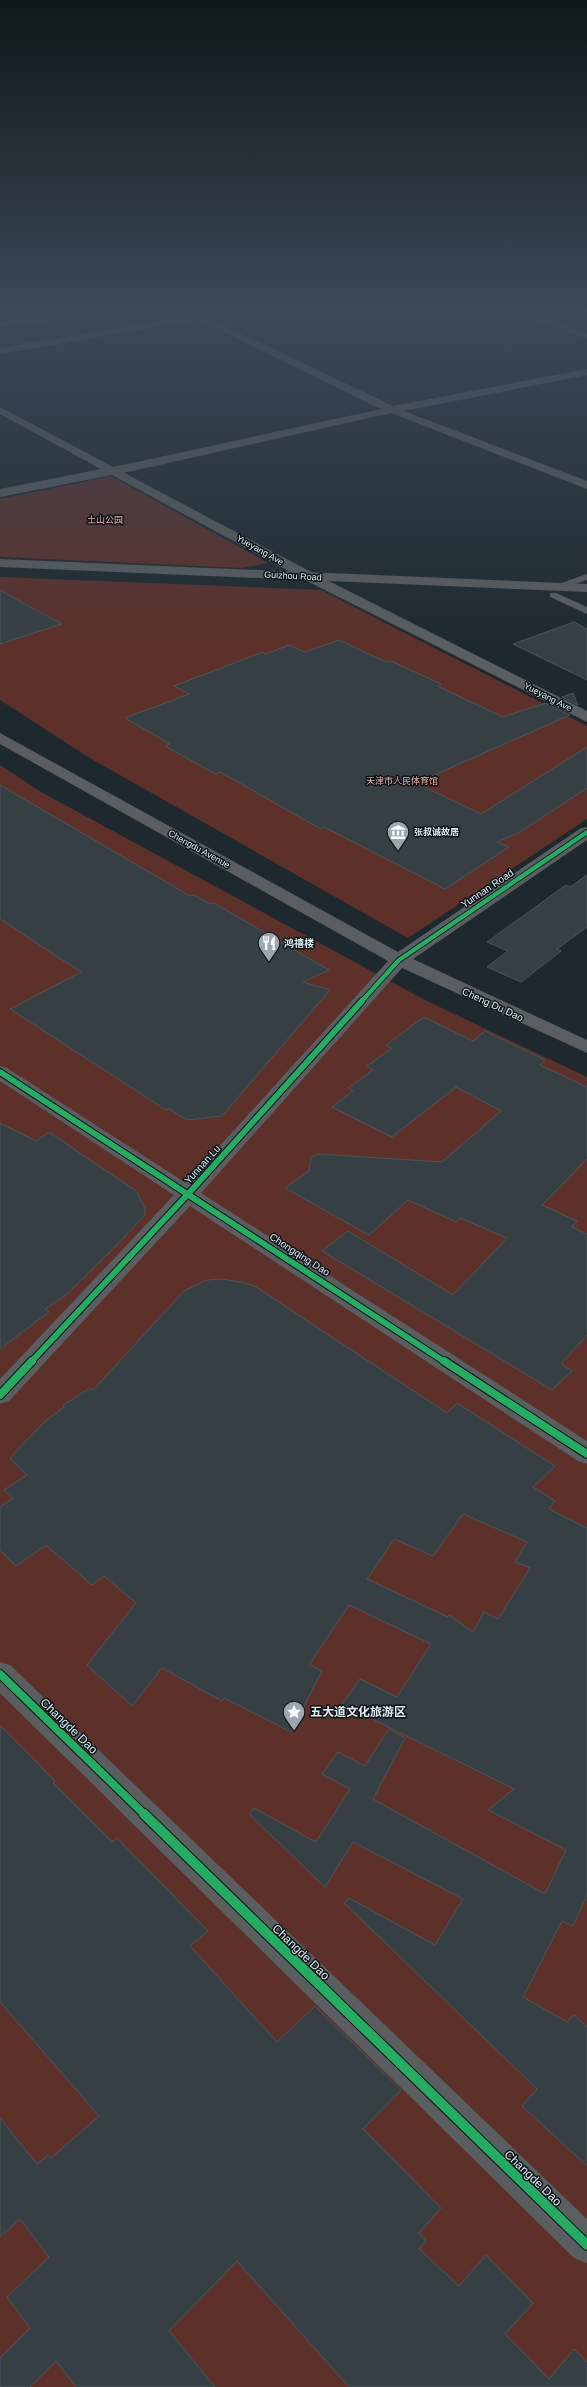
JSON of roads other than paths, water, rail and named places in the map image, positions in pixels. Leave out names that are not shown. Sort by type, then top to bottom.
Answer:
[{"type":"street","name":"Yueyang Ave","points":[[27,424],[310,577],[587,717]]},
{"type":"street","points":[[0,493],[116,471],[327,424]]},
{"type":"street","points":[[429,424],[587,485]]},
{"type":"street","name":"Guizhou Road","points":[[0,563],[310,577],[554,591],[587,597]]},
{"type":"street","name":"Guizhou Road","points":[[0,571],[329,586],[554,591],[587,588]]},
{"type":"street","name":"Chengdu Avenue","points":[[0,738],[399,960]]},
{"type":"street","name":"Yunnan Road","points":[[399,960],[587,832]]},
{"type":"street","name":"Cheng Du Dao","points":[[399,960],[587,1047]]},
{"type":"street","name":"Yunnan Lu","points":[[0,1395],[189,1193],[399,960]]},
{"type":"street","name":"Chongqing Dao","points":[[0,1072],[189,1193],[587,1454]]},
{"type":"street","name":"Changde Dao","points":[[0,1674],[587,2245]]},
{"type":"lane","points":[[554,591],[587,577]]},
{"type":"lane","points":[[554,591],[587,612]]},
{"type":"place","name":"张叔诚故居","points":[[398,852]]},
{"type":"place","name":"鸿禧楼","points":[[269,962]]},
{"type":"place","name":"五大道文化旅游区","points":[[294,1732]]},
{"type":"park label","name":"土山公园","points":[[105,520]]},
{"type":"park label","name":"天津市人民体育馆","points":[[402,781]]}]
